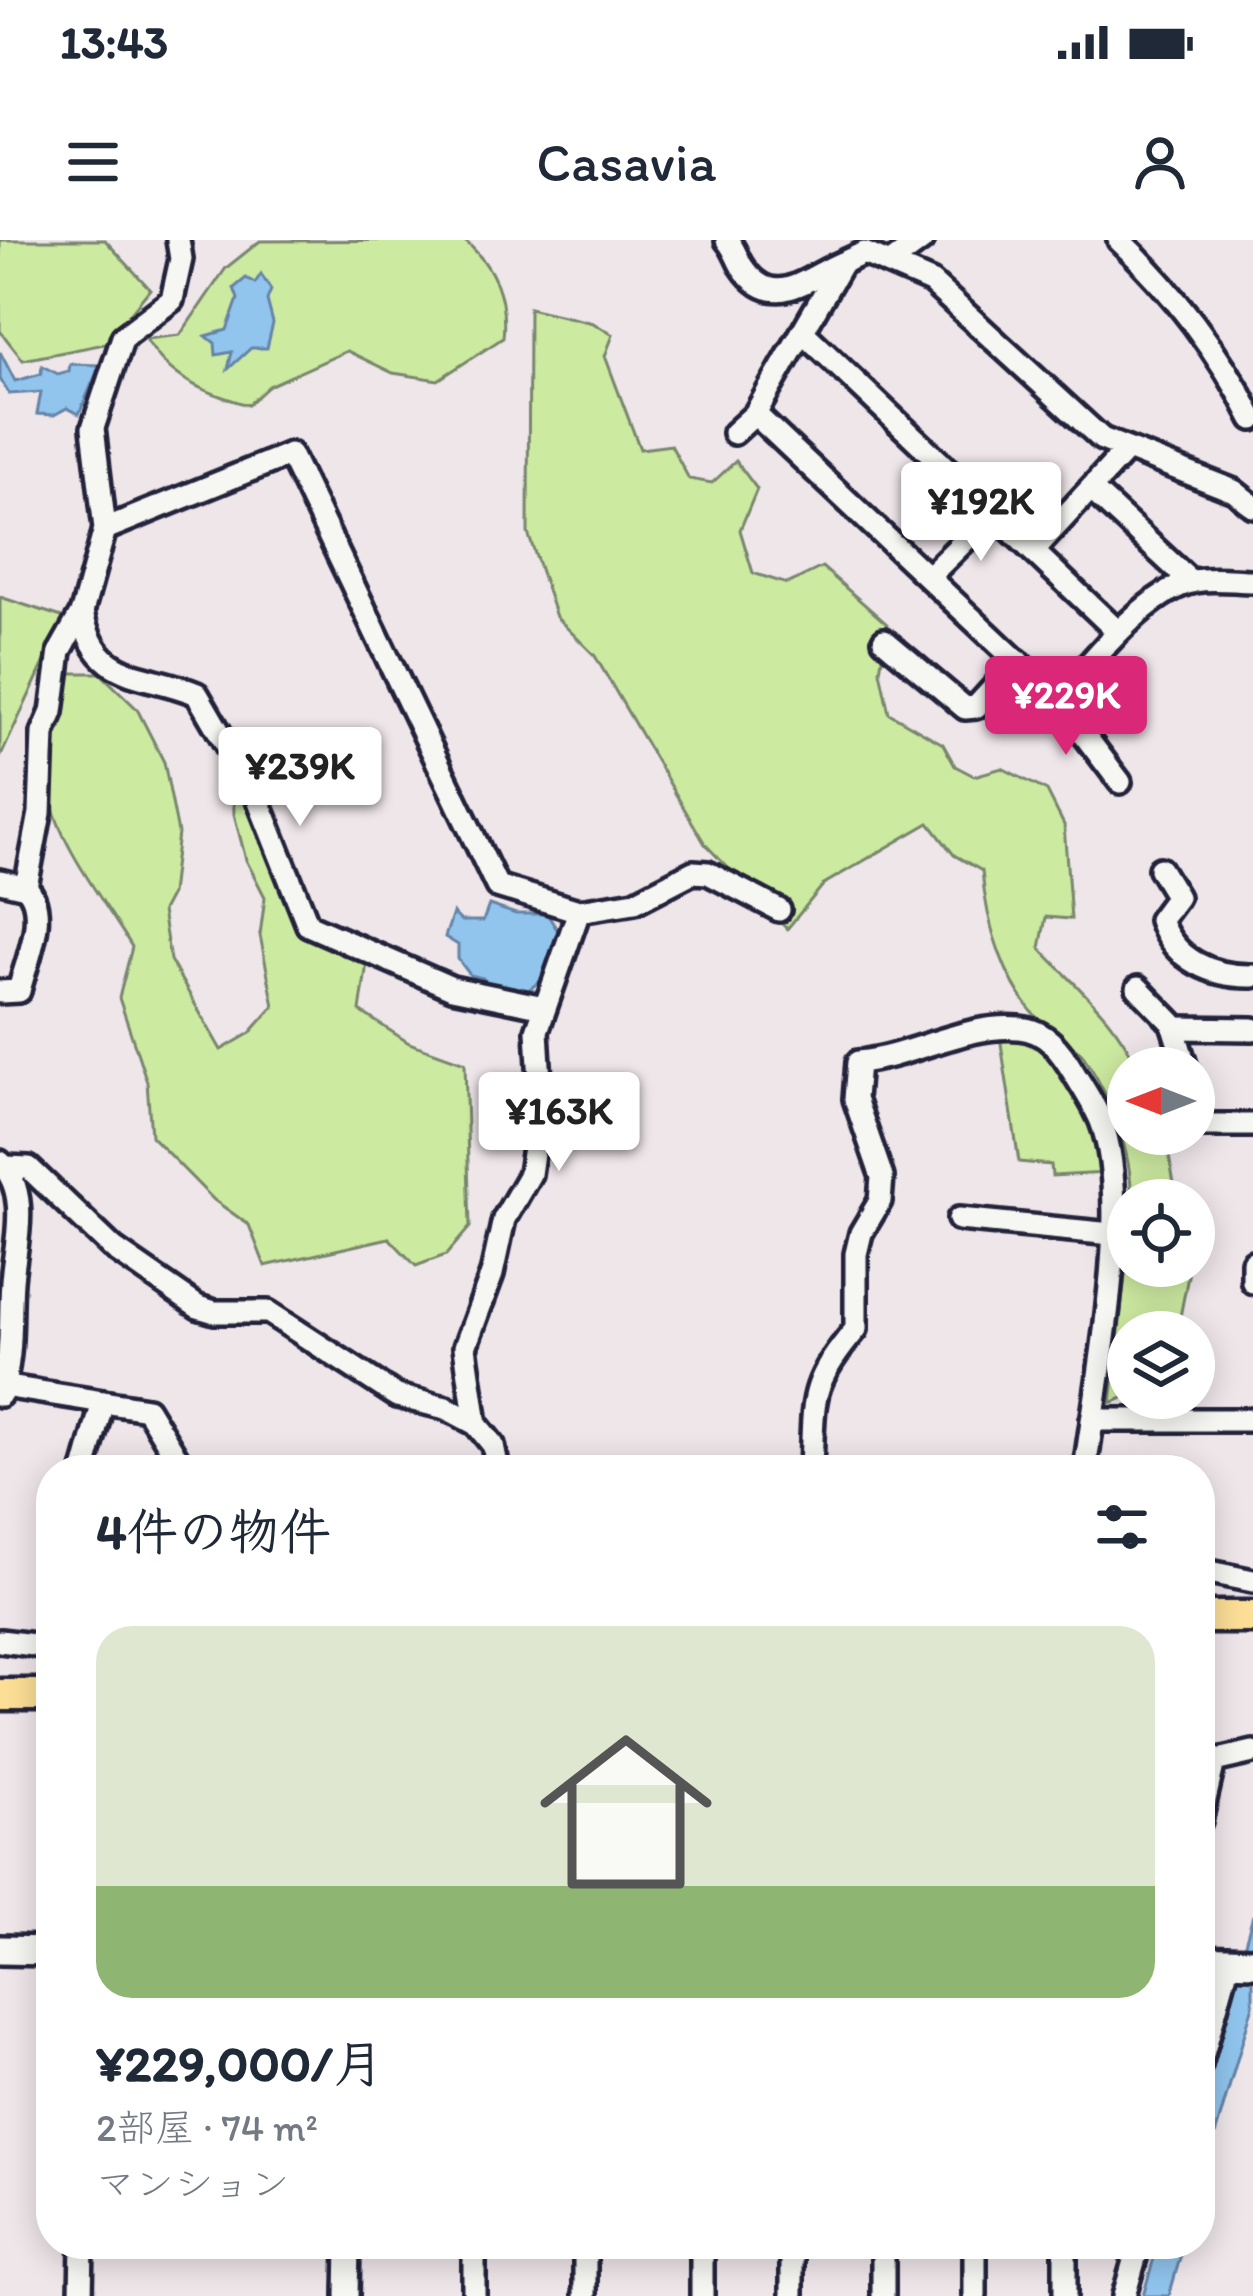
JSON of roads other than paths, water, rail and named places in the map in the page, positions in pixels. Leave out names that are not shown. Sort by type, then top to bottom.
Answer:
[{"type":"main road","points":[[1215,1617],[1253,1617]]},
{"type":"main road","points":[[0,1695],[36,1695]]},
{"type":"street","points":[[26,887],[40,812],[43,733],[52,712],[60,651],[82,612],[104,529],[94,456],[99,406],[123,337],[172,300],[181,260],[178,240]]},
{"type":"street","points":[[727,240],[742,266],[772,291],[792,292],[851,253],[892,262],[931,282],[1102,439],[1234,491],[1253,506]]},
{"type":"street","points":[[892,262],[922,240]]},
{"type":"street","points":[[1119,240],[1150,269],[1189,321],[1253,419]]},
{"type":"street","points":[[734,433],[755,414],[851,253]]},
{"type":"street","points":[[805,334],[1118,632]]},
{"type":"street","points":[[755,414],[1058,700],[1120,782]]},
{"type":"street","points":[[1033,551],[1127,449]]},
{"type":"street","points":[[104,529],[290,454],[497,886],[579,911],[635,902],[693,872],[708,873],[779,910]]},
{"type":"street","points":[[1090,489],[1191,582]]},
{"type":"street","points":[[930,575],[993,513]]},
{"type":"street","points":[[1058,700],[1118,632],[1191,582],[1253,581]]},
{"type":"street","points":[[82,612],[102,660],[116,671],[197,694],[257,797],[308,925],[452,988],[544,1006]]},
{"type":"street","points":[[884,640],[965,708],[976,707],[1018,661]]},
{"type":"street","points":[[1160,869],[1177,897],[1160,920],[1167,940],[1209,970],[1253,976]]},
{"type":"street","points":[[0,881],[26,887],[36,898],[38,916],[19,991],[0,992]]},
{"type":"street","points":[[476,1424],[464,1347],[492,1274],[504,1219],[530,1174],[541,1099],[536,1056],[544,1006],[579,911]]},
{"type":"street","points":[[1138,988],[1174,1028],[1180,1047]]},
{"type":"street","points":[[812,1455],[814,1389],[822,1369],[856,1329],[856,1254],[861,1233],[880,1201],[878,1153],[856,1099],[858,1062],[893,1059],[999,1028],[1024,1028],[1046,1037],[1064,1055],[1100,1120],[1110,1179]]},
{"type":"street","points":[[1174,1028],[1253,1029]]},
{"type":"street","points":[[1215,1125],[1253,1125]]},
{"type":"street","points":[[175,1455],[147,1409],[2,1390],[20,1228],[3,1164],[29,1168],[114,1249],[198,1307],[215,1312],[268,1312],[397,1396],[446,1408],[476,1424],[495,1455]]},
{"type":"street","points":[[959,1219],[1107,1234]]},
{"type":"street","points":[[1253,1262],[1253,1282]]},
{"type":"street","points":[[1087,1455],[1107,1280]]},
{"type":"street","points":[[88,1455],[103,1402]]},
{"type":"street","points":[[1092,1420],[1253,1420]]},
{"type":"street","points":[[1215,1573],[1253,1581]]},
{"type":"street","points":[[0,1641],[36,1645]]},
{"type":"street","points":[[1215,1761],[1253,1752]]},
{"type":"street","points":[[0,1950],[36,1951]]},
{"type":"street","points":[[1215,2026],[1240,1961]]},
{"type":"street","points":[[81,2296],[82,2259]]},
{"type":"street","points":[[347,2296],[348,2259]]},
{"type":"street","points":[[474,2259],[474,2296]]},
{"type":"street","points":[[585,2259],[585,2296]]},
{"type":"street","points":[[702,2259],[702,2296]]},
{"type":"street","points":[[792,2259],[792,2296]]},
{"type":"street","points":[[883,2259],[883,2296]]},
{"type":"street","points":[[975,2259],[975,2296]]},
{"type":"street","points":[[1065,2296],[1066,2259]]},
{"type":"street","points":[[1124,2296],[1135,2259]]},
{"type":"water","points":[[261,274],[271,290],[267,300],[273,323],[267,348],[251,348],[228,369],[232,352],[216,355],[215,343],[206,336],[227,330],[238,299],[234,288],[246,278],[255,283]]},
{"type":"water","points":[[0,352],[15,381],[41,374],[42,366],[58,374],[69,371],[70,364],[100,365],[79,414],[67,408],[54,415],[37,414],[41,392],[9,394],[0,379]]},
{"type":"water","points":[[489,905],[516,914],[547,914],[560,934],[546,977],[523,994],[487,986],[483,978],[470,975],[458,959],[458,945],[445,937],[453,913],[461,921],[483,921]]},
{"type":"water","points":[[1253,1915],[1253,2005],[1215,2135],[1215,2048]]},
{"type":"water","points":[[1154,2259],[1180,2259],[1169,2296],[1143,2296]]}]
